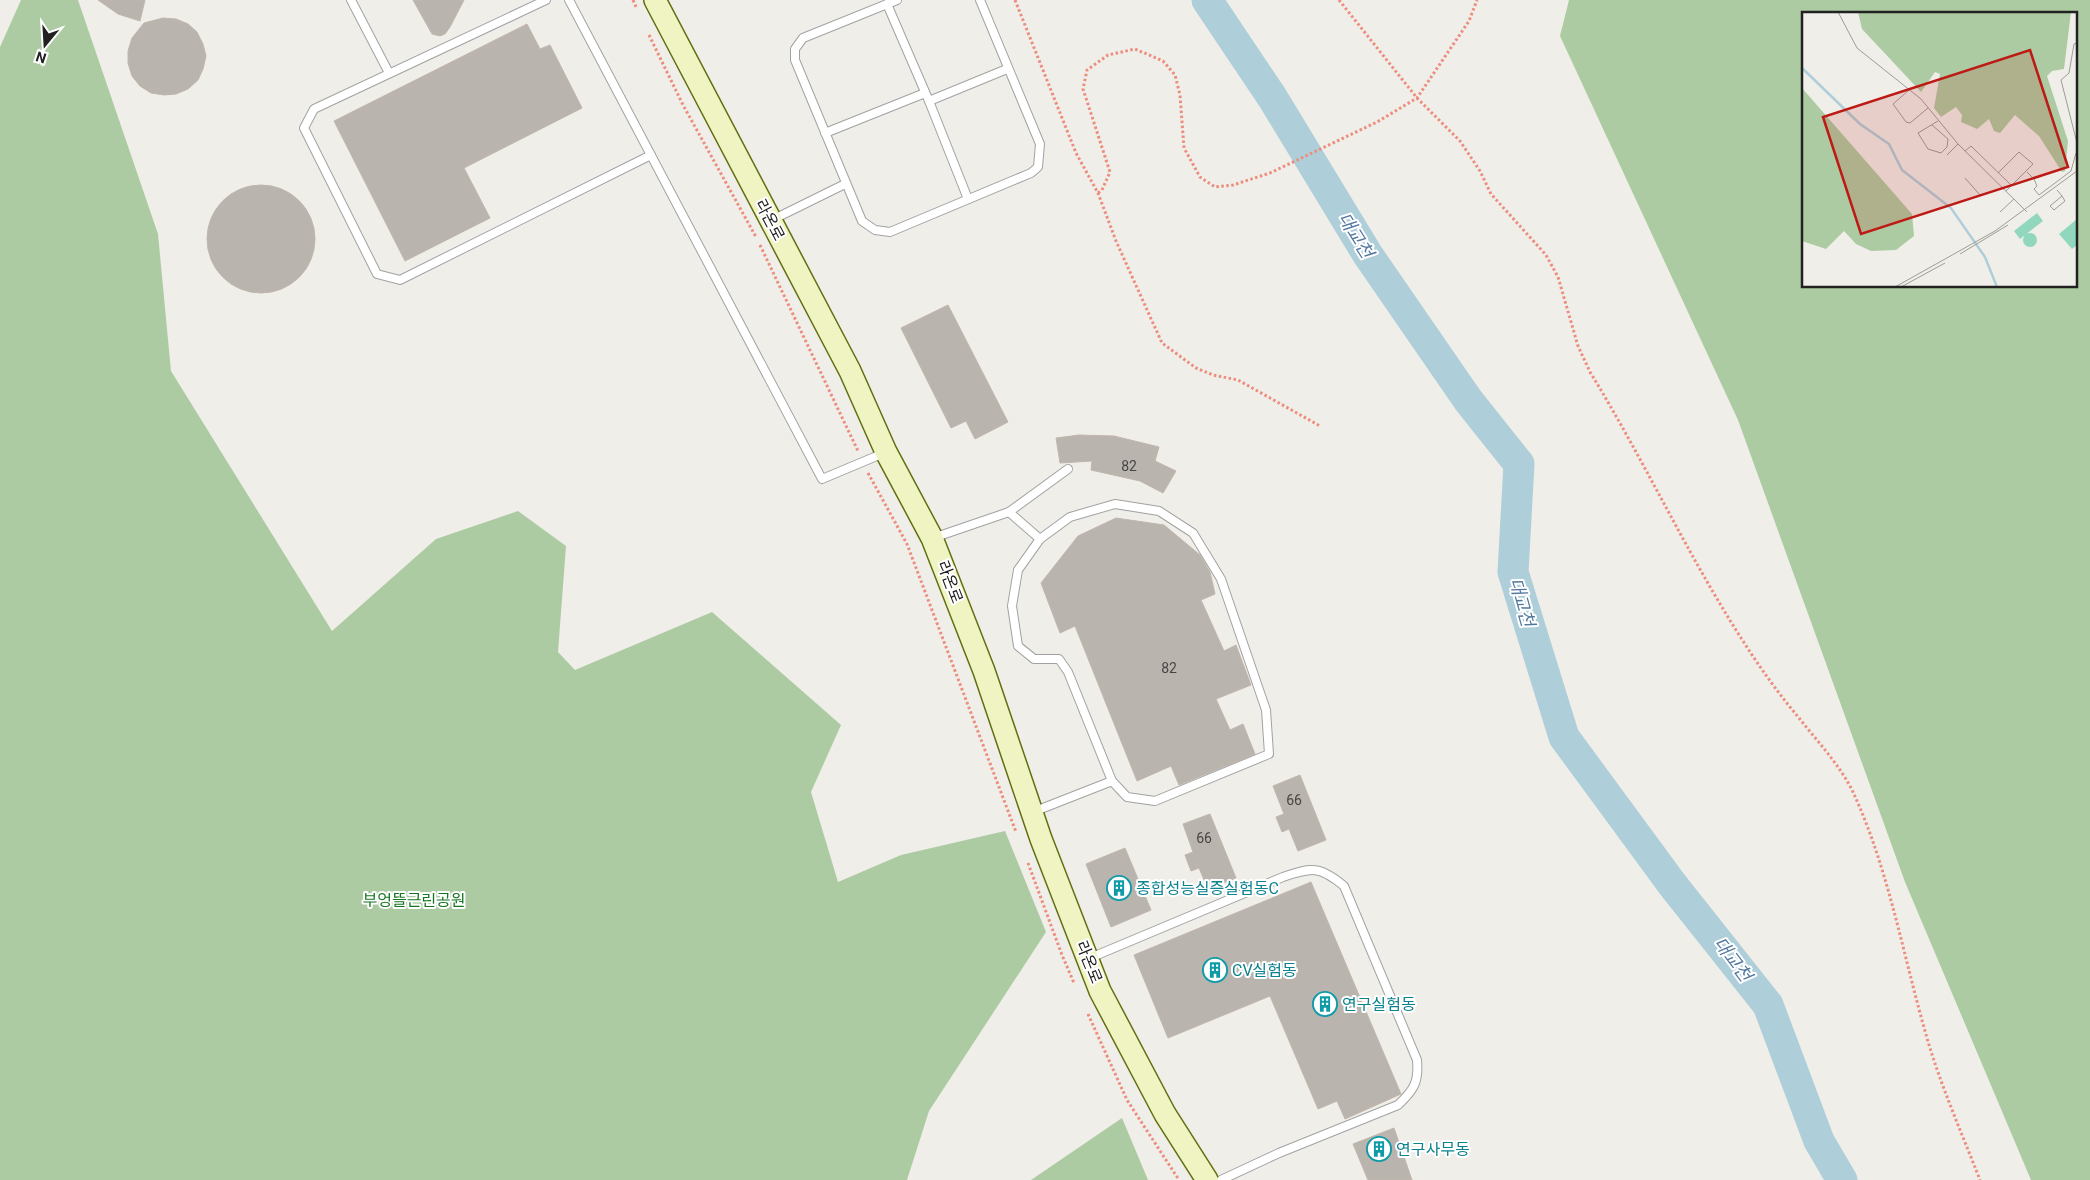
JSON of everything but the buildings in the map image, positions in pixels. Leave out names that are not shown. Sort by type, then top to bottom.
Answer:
[{"type":"main road","name":"라온로","points":[[646,4],[770,221],[850,371],[886,452],[932,538],[984,671],[1041,839],[1100,991],[1166,1114],[1207,1180]]},
{"type":"lane","points":[[351,0],[390,73]]},
{"type":"lane","points":[[546,0],[314,109],[304,128],[377,274],[400,280],[651,155]]},
{"type":"lane","points":[[569,0],[822,479],[886,452]]},
{"type":"lane","points":[[897,0],[803,38],[795,49],[795,60],[862,221],[875,230],[890,232],[1031,173],[1038,167],[1040,144],[1007,69],[980,0]]},
{"type":"lane","points":[[887,4],[929,101],[968,199]]},
{"type":"lane","points":[[929,101],[1007,69]]},
{"type":"lane","points":[[824,133],[925,93]]},
{"type":"lane","points":[[770,221],[846,184]]},
{"type":"lane","points":[[932,538],[1009,512],[1068,469]]},
{"type":"lane","points":[[1115,504],[1159,511],[1193,533],[1221,579],[1266,710],[1269,754],[1155,801],[1127,797],[1112,781],[1068,672],[1059,659],[1034,659],[1018,646],[1012,606],[1018,570],[1040,539],[1070,517],[1115,504]]},
{"type":"lane","points":[[1009,512],[1040,539]]},
{"type":"lane","points":[[1033,812],[1112,781]]},
{"type":"lane","points":[[1088,960],[1283,877],[1307,869],[1329,873],[1344,886],[1417,1060],[1418,1074],[1412,1092],[1398,1105],[1279,1152],[1220,1180]]},
{"type":"path","points":[[633,0],[646,4]]},
{"type":"path","points":[[1014,0],[1076,153],[1098,194],[1162,343],[1196,368],[1213,375],[1238,380],[1320,426]]},
{"type":"path","points":[[1339,0],[1418,98],[1460,141],[1480,171],[1491,194],[1546,254],[1558,277],[1578,346],[1590,372],[1704,577],[1743,642],[1779,695],[1830,756],[1851,789],[1865,820],[1892,898],[1917,1002],[1942,1087],[1980,1180]]},
{"type":"path","points":[[1098,194],[1102,190],[1110,172],[1083,89],[1087,70],[1108,55],[1135,49],[1163,61],[1175,75],[1180,95],[1184,148],[1200,177],[1214,187],[1233,185],[1270,173],[1367,127],[1418,98],[1469,21],[1477,0]]},
{"type":"path","points":[[645,26],[683,105],[759,243],[863,462],[908,544],[1019,840]]},
{"type":"path","points":[[1026,858],[1062,955],[1078,991]]},
{"type":"path","points":[[1086,1009],[1127,1100],[1179,1180]]},
{"type":"green space","name":"부엉뜰근린공원","points":[[21,0],[78,0],[158,234],[171,371],[332,631],[436,539],[518,511],[566,546],[558,652],[575,670],[712,612],[841,725],[811,792],[838,882],[901,855],[1005,831],[1046,932],[929,1111],[907,1180],[0,1180],[0,47]]},
{"type":"green space","points":[[1569,0],[2090,0],[2090,1180],[2031,1180],[1905,882],[1738,420],[1560,36]]},
{"type":"green space","points":[[1122,1118],[1148,1180],[1031,1180]]},
{"type":"waterway","name":"대교천","points":[[1207,0],[1272,97],[1368,255],[1468,400],[1519,464],[1513,572],[1564,737],[1672,884],[1768,1005],[1819,1141],[1842,1180]]},
{"type":"place","name":"종합성능실증실험동C","points":[[1119,888]]},
{"type":"place","name":"CV실험동","points":[[1215,970]]},
{"type":"place","name":"연구실험동","points":[[1325,1004]]},
{"type":"place","name":"연구사무동","points":[[1379,1149]]}]
